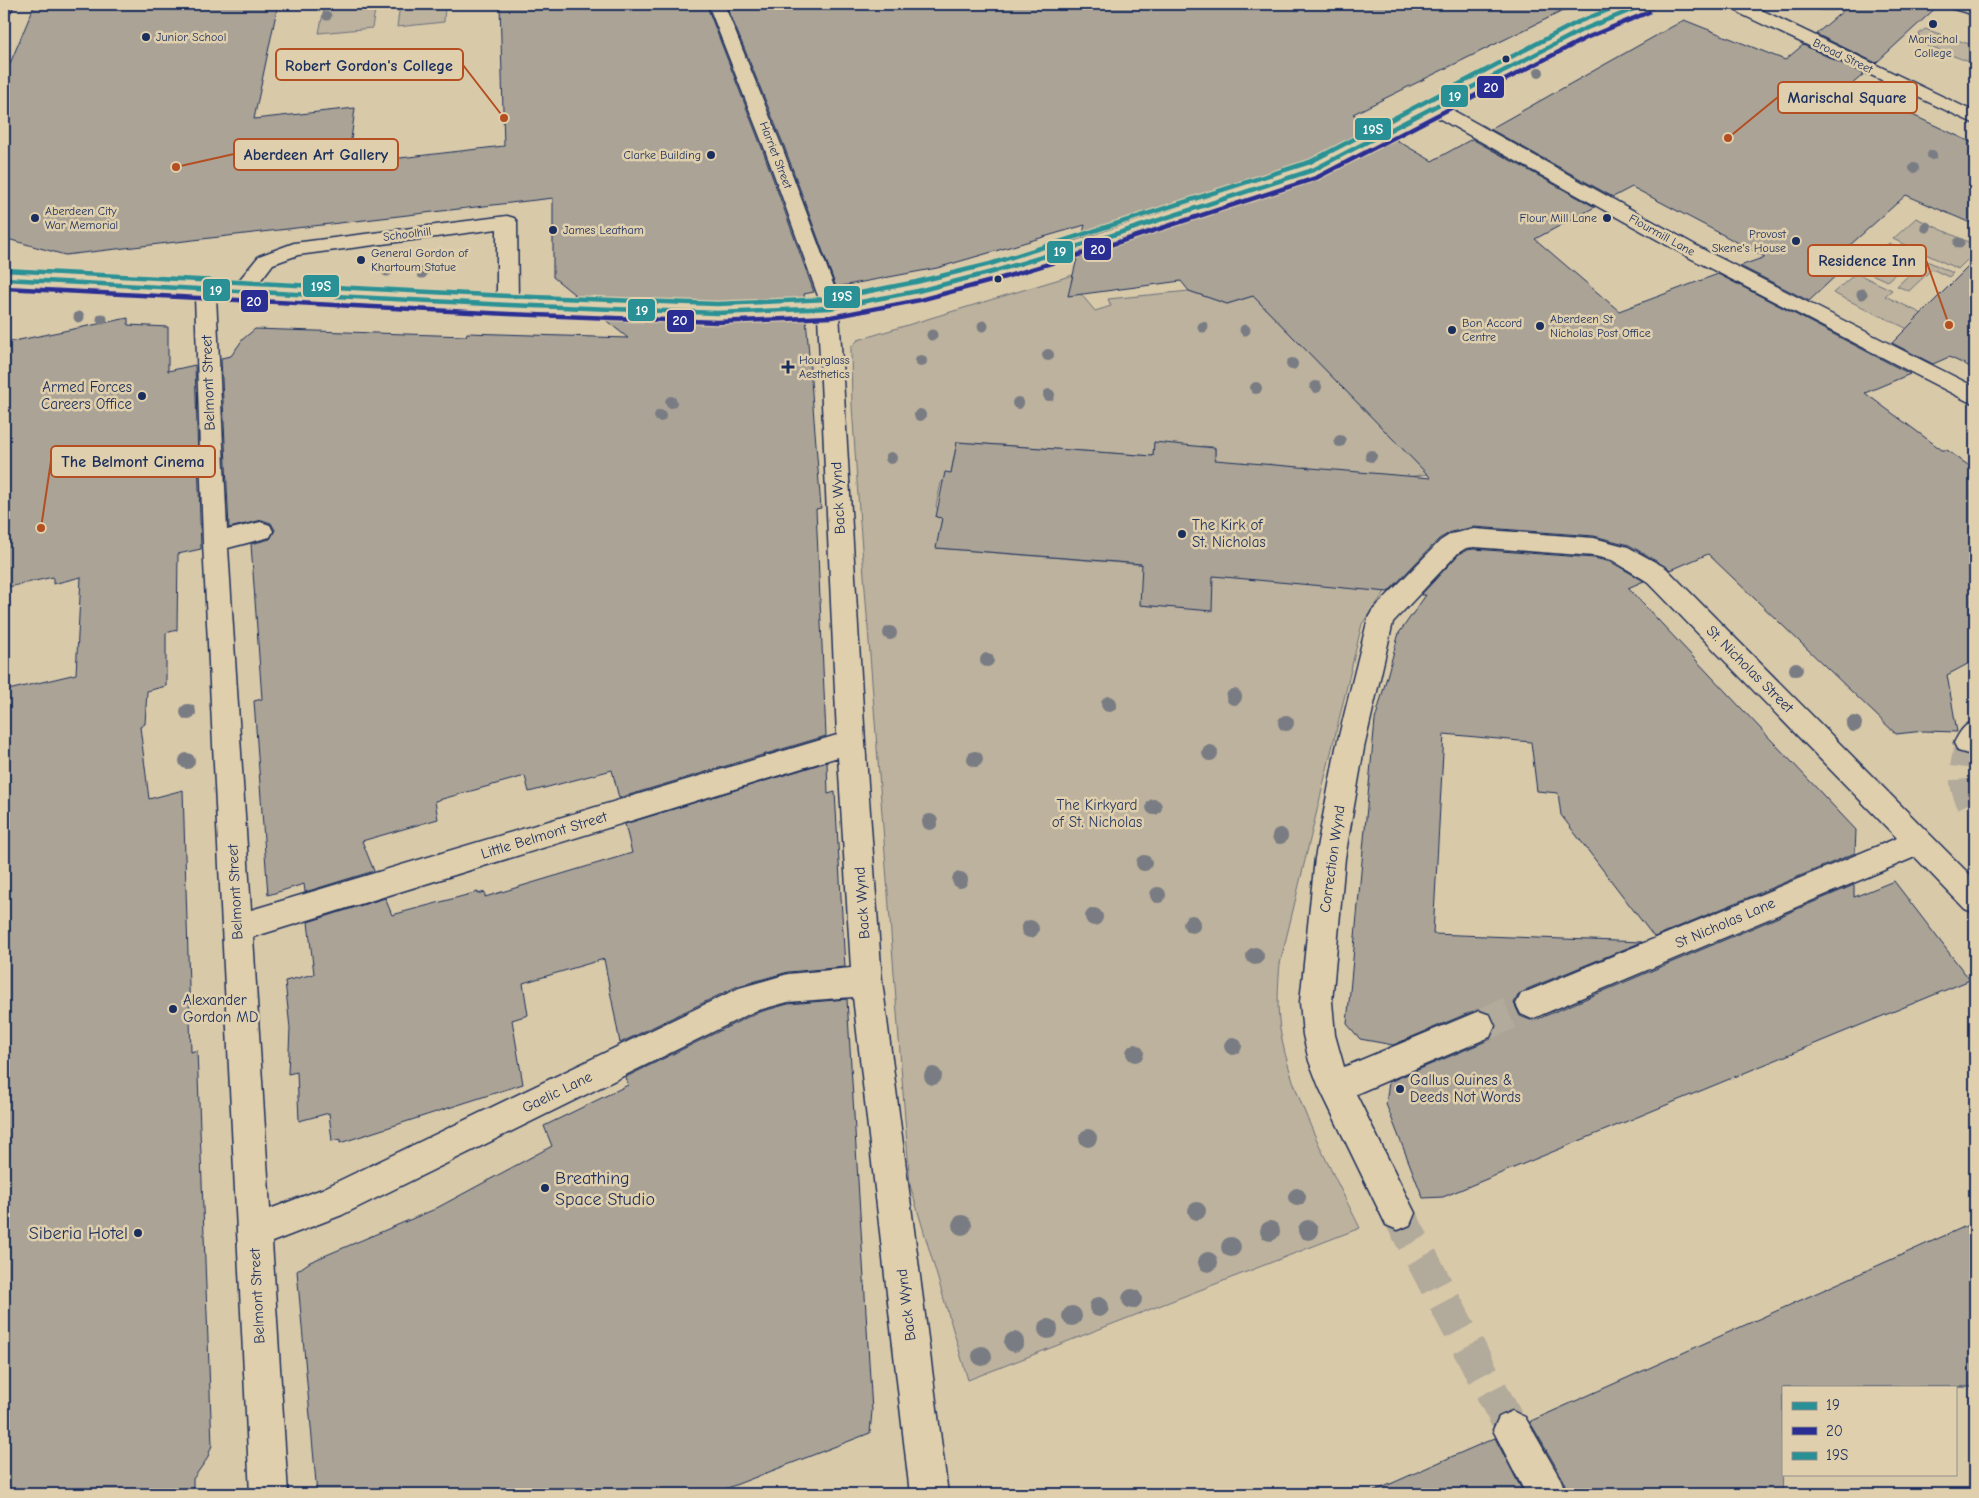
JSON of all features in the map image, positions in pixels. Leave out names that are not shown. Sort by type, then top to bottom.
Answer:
[{"type":"street","points":[[4,8],[6,4]]},
{"type":"street","name":"Harriet Street","points":[[716,4],[780,166],[828,296],[830,308]]},
{"type":"street","points":[[4,278],[508,305],[738,314],[830,308],[918,291],[992,272],[1256,189],[1326,164],[1582,30],[1646,4]]},
{"type":"street","name":"Broad Street","points":[[1739,4],[1747,10],[1975,119]]},
{"type":"street","points":[[1956,4],[1975,10]]},
{"type":"street","name":"Flourmill Lane","points":[[1433,107],[1699,255],[1975,396]]},
{"type":"street","name":"Schoolhill","points":[[242,291],[257,269],[266,260],[294,249],[507,222],[508,305]]},
{"type":"street","name":"Belmont Street","points":[[205,290],[215,542],[268,1494]]},
{"type":"street","name":"Back Wynd","points":[[830,308],[837,497],[867,981],[929,1494]]},
{"type":"street","points":[[215,542],[261,531]]},
{"type":"street","name":"St. Nicholas Street","points":[[1474,538],[1594,547],[1619,553],[1657,575],[1975,900]]},
{"type":"street","name":"Correction Wynd","points":[[1398,1213],[1335,1087],[1325,1061],[1317,1018],[1319,973],[1330,858],[1344,781],[1381,618],[1449,547],[1460,540],[1474,538]]},
{"type":"street","name":"Little Belmont Street","points":[[237,928],[851,742]]},
{"type":"street","name":"St Nicholas Lane","points":[[1532,1004],[1919,842]]},
{"type":"street","name":"Gaelic Lane","points":[[254,1232],[330,1203],[750,998],[788,988],[867,981]]},
{"type":"street","points":[[1335,1087],[1479,1026]]},
{"type":"street","points":[[1512,1430],[1547,1494]]},
{"type":"green space","points":[[325,4],[376,4],[372,28],[319,33]]},
{"type":"green space","points":[[400,4],[445,4],[444,22],[397,27]]},
{"type":"green space","points":[[1798,4],[1851,4],[1839,9],[1817,10]]},
{"type":"green space","points":[[1925,29],[1975,46],[1975,64],[1927,46],[1921,40],[1919,34]]},
{"type":"green space","points":[[1916,218],[1975,245],[1975,252],[1958,269],[1893,239]]},
{"type":"green space","points":[[1889,243],[1916,256],[1887,281],[1860,269]]},
{"type":"green space","points":[[1925,260],[1953,273],[1949,277],[1932,269],[1909,291],[1897,286]]},
{"type":"green space","points":[[1856,273],[1892,290],[1885,296],[1929,317],[1914,332],[1833,293]]},
{"type":"green space","name":"The Kirkyard of St. Nicholas","points":[[1073,275],[1071,282],[1095,311],[1111,306],[1108,299],[1189,291],[1227,304],[1253,296],[1428,474],[1402,478],[1309,473],[1309,467],[1303,467],[1303,473],[1270,464],[1244,468],[1244,462],[1211,465],[1215,454],[1215,447],[1202,446],[1201,449],[1154,443],[1153,456],[957,442],[951,473],[941,483],[936,506],[942,518],[937,548],[1148,565],[1141,605],[1154,606],[1207,568],[1387,589],[1362,624],[1280,964],[1278,988],[1280,1029],[1285,1055],[1293,1080],[1324,1156],[1360,1228],[968,1380],[910,1185],[858,496],[852,406],[851,347],[858,340]]},
{"type":"building","points":[[35,4],[278,4],[254,119],[355,108],[348,164],[504,146],[500,4],[706,4],[762,148],[814,292],[804,294],[805,301],[717,304],[580,299],[553,277],[553,198],[65,255],[4,238],[4,78]]},
{"type":"building","points":[[726,4],[1577,4],[1353,114],[1376,128],[1305,164],[1082,237],[1085,225],[937,268],[836,287],[784,146]]},
{"type":"building","points":[[1851,4],[1940,4],[1876,63],[1816,34]]},
{"type":"building","points":[[1684,20],[1785,60],[1803,45],[1864,74],[1850,86],[1975,144],[1975,225],[1906,195],[1831,262],[1844,268],[1809,301],[1740,266],[1765,257],[1632,187],[1613,197],[1490,129]]},
{"type":"building","points":[[1393,138],[1432,161],[1472,139],[1595,207],[1535,239],[1619,311],[1718,274],[1910,374],[1865,393],[1942,450],[1947,450],[1975,470],[1975,660],[1947,675],[1957,732],[1924,731],[1896,734],[1708,554],[1671,570],[1629,545],[1594,536],[1474,527],[1451,532],[1439,539],[1388,592],[1213,576],[1212,611],[1140,605],[1142,564],[936,548],[942,518],[936,517],[945,472],[951,473],[957,442],[1153,456],[1154,442],[1215,448],[1215,460],[1431,478],[1253,296],[1227,304],[1189,291],[1181,281],[1068,296],[1078,254],[1321,176]]},
{"type":"building","points":[[1975,260],[1975,369],[1949,357],[1933,364],[1892,343]]},
{"type":"building","points":[[806,317],[821,508],[816,509],[826,736],[619,798],[612,770],[529,792],[525,776],[435,801],[438,819],[362,841],[374,871],[305,892],[304,884],[268,895],[254,701],[262,699],[251,544],[270,539],[275,530],[271,523],[262,520],[229,528],[221,358],[231,356],[243,339],[255,329],[466,336],[467,333],[628,338],[603,318],[717,322]]},
{"type":"building","points":[[128,318],[128,325],[168,327],[168,371],[195,365],[201,549],[178,554],[177,630],[166,633],[166,686],[147,691],[145,724],[140,727],[149,799],[183,790],[191,1052],[197,1050],[212,1445],[207,1459],[193,1479],[193,1494],[4,1494],[4,691],[76,674],[81,577],[53,584],[53,577],[4,588],[4,343]]},
{"type":"building","points":[[1474,549],[1594,558],[1611,562],[1644,581],[1628,588],[1856,830],[1855,853],[1654,937],[1561,815],[1558,793],[1537,791],[1531,742],[1444,734],[1433,934],[1642,942],[1520,992],[1514,1003],[1520,1016],[1533,1021],[1854,885],[1854,897],[1894,881],[1970,980],[1443,1197],[1423,1198],[1386,1104],[1389,1082],[1491,1039],[1497,1025],[1491,1013],[1478,1009],[1393,1045],[1360,1039],[1347,1024],[1375,720],[1399,633],[1426,595],[1421,595],[1459,554]]},
{"type":"building","points":[[827,762],[828,794],[835,792],[845,967],[788,972],[738,986],[620,1043],[604,959],[523,983],[528,1015],[512,1020],[523,1084],[340,1143],[340,1139],[332,1141],[329,1113],[299,1121],[297,1072],[288,1074],[290,1028],[285,981],[314,974],[308,922],[385,898],[392,915],[478,892],[478,894],[485,892],[485,897],[632,853],[625,824]]},
{"type":"building","points":[[847,999],[872,1411],[870,1433],[712,1494],[317,1494],[297,1271],[310,1262],[433,1210],[552,1146],[544,1126],[628,1085],[626,1077],[756,1013],[788,1004]]},
{"type":"building","points":[[1975,1222],[1975,1387],[1782,1386],[1783,1494],[1568,1494],[1563,1479],[1531,1421]]},
{"type":"building","points":[[1495,1438],[1524,1494],[1368,1494],[1451,1457]]},
{"type":"tunnel","points":[[1968,743],[1963,763],[1962,779],[1969,803],[1975,813]]},
{"type":"tunnel","points":[[1479,1026],[1532,1004]]},
{"type":"tunnel","points":[[1398,1213],[1512,1430]]},
{"type":"transit line","name":"19S","points":[[4,270],[508,296],[717,304],[829,299],[916,282],[990,264],[1310,162],[1578,22],[1623,4]]},
{"type":"transit line","name":"19","points":[[4,279],[508,305],[717,313],[830,308],[918,291],[992,272],[1082,245],[1313,170],[1582,30],[1646,4]]},
{"type":"transit line","name":"20","points":[[4,288],[508,314],[717,322],[831,317],[920,300],[995,280],[1085,253],[1316,178],[1586,38],[1649,12]]},
{"type":"place","name":"Marischal College","points":[[1933,24]]},
{"type":"place","name":"Junior School","points":[[146,37]]},
{"type":"place","name":"Robert Gordon's College","points":[[504,118]]},
{"type":"place","name":"Marischal Square","points":[[1728,138]]},
{"type":"place","name":"Clarke Building","points":[[711,155]]},
{"type":"place","name":"Aberdeen Art Gallery","points":[[176,167]]},
{"type":"place","name":"Aberdeen City War Memorial","points":[[35,218]]},
{"type":"place","name":"Flour Mill Lane","points":[[1607,218]]},
{"type":"place","name":"James Leatham","points":[[553,230]]},
{"type":"place","name":"Provost Skene's House","points":[[1796,241]]},
{"type":"place","name":"General Gordon of Khartoum Statue","points":[[361,260]]},
{"type":"place","name":"Residence Inn","points":[[1949,325]]},
{"type":"place","name":"Aberdeen St Nicholas Post Office","points":[[1540,326]]},
{"type":"place","name":"Bon Accord Centre","points":[[1452,330]]},
{"type":"place","name":"Hourglass Aesthetics","points":[[788,367]]},
{"type":"place","name":"Armed Forces Careers Office","points":[[142,396]]},
{"type":"place","name":"The Belmont Cinema","points":[[41,528]]},
{"type":"place","name":"The Kirk of St. Nicholas","points":[[1182,534]]},
{"type":"place","name":"Alexander Gordon MD","points":[[173,1009]]},
{"type":"place","name":"Gallus Quines & Deeds Not Words","points":[[1400,1089]]},
{"type":"place","name":"Breathing Space Studio","points":[[545,1188]]},
{"type":"place","name":"Siberia Hotel","points":[[138,1233]]}]
